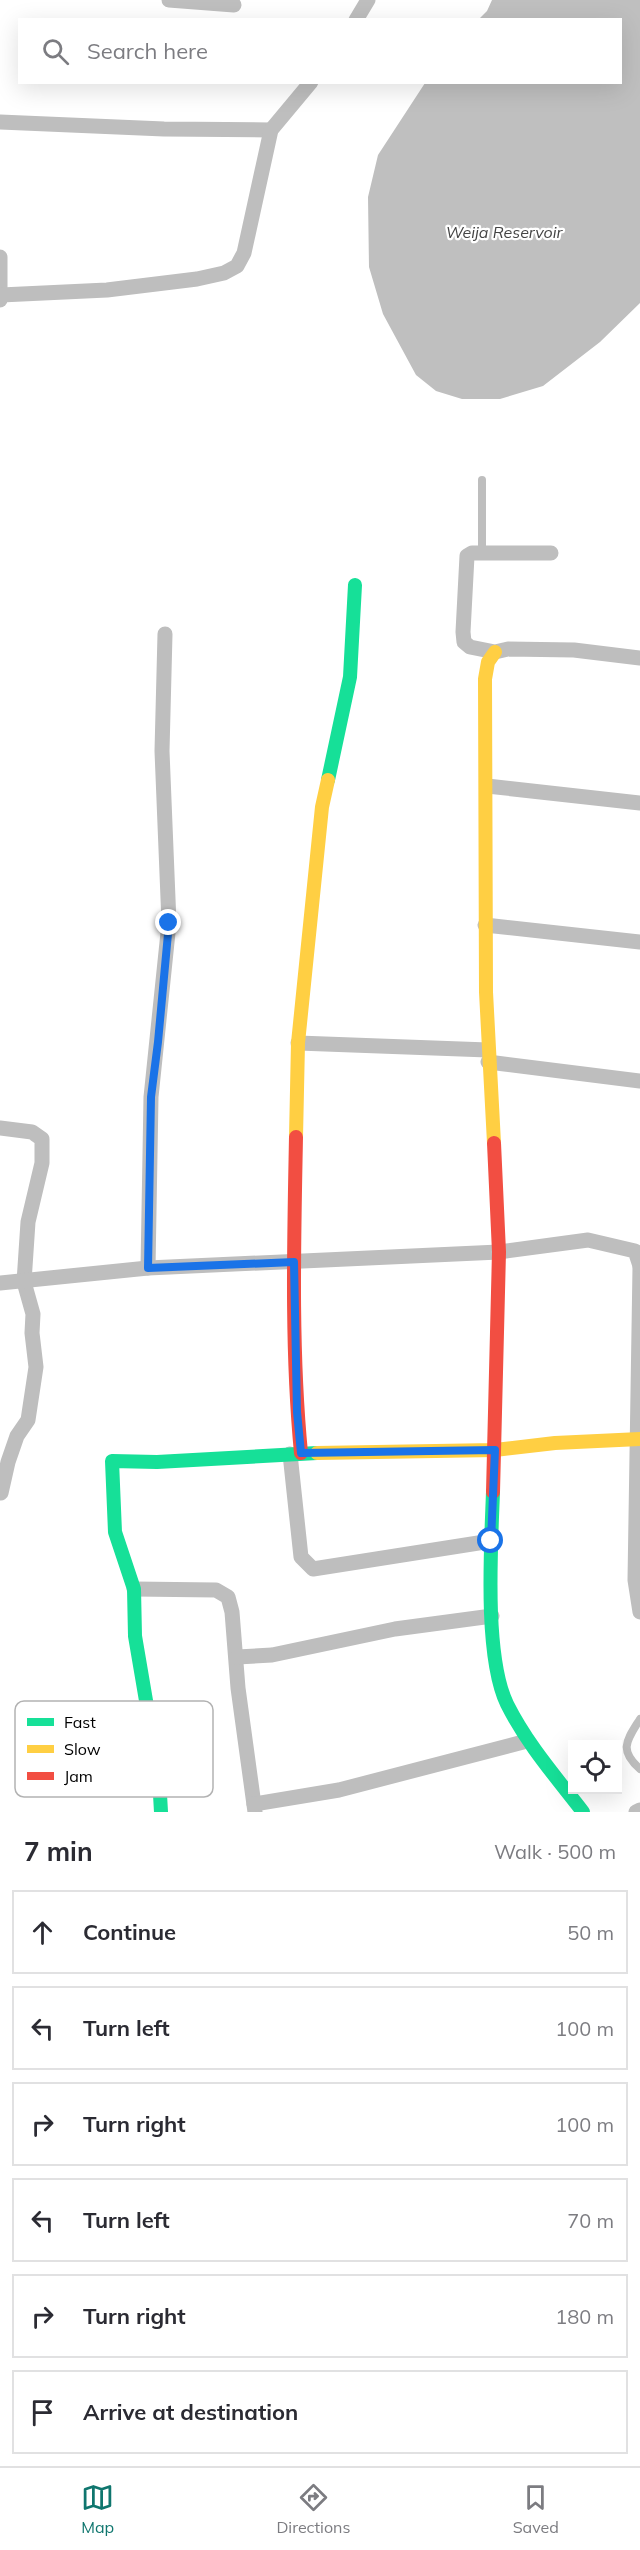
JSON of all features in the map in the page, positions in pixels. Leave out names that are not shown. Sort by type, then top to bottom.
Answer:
[{"type":"street","points":[[357,18],[368,0]]},
{"type":"street","points":[[176,1],[234,5]]},
{"type":"street","points":[[1,295],[107,290],[197,279],[224,273],[237,266],[244,253],[271,130],[309,84]]},
{"type":"street","points":[[0,122],[164,129],[271,130]]},
{"type":"street","points":[[0,257],[0,300]]},
{"type":"street","points":[[551,553],[482,553],[467,556],[465,561],[464,642],[470,647],[495,652],[508,649],[574,650],[640,658]]},
{"type":"street","points":[[355,585],[353,655],[340,730],[328,771],[322,807],[298,1043],[294,1262],[297,1412],[295,1454],[301,1557],[313,1569],[491,1541]]},
{"type":"street","points":[[148,1268],[151,1097],[169,923],[162,751],[165,634]]},
{"type":"street","points":[[495,652],[488,662],[485,679],[487,786],[485,925],[488,1056],[499,1252],[491,1541],[492,1616],[497,1674],[506,1702],[527,1741],[583,1812]]},
{"type":"street","points":[[487,786],[640,803]]},
{"type":"street","points":[[485,925],[640,942]]},
{"type":"street","points":[[298,1043],[488,1056],[640,1081]]},
{"type":"street","points":[[0,1128],[32,1132],[42,1138],[42,1163],[28,1222],[24,1282],[33,1314],[32,1333],[36,1366],[28,1420],[17,1436],[1,1492]]},
{"type":"street","points":[[0,1283],[148,1268],[499,1252],[588,1240],[635,1251],[640,1266],[635,1581],[640,1612]]},
{"type":"street","points":[[146,1701],[135,1636],[134,1589],[115,1532],[112,1461],[157,1462],[295,1454],[495,1450],[555,1443],[638,1439]]},
{"type":"street","points":[[134,1589],[216,1590],[228,1597],[232,1612],[238,1688],[254,1808],[339,1790],[527,1741]]},
{"type":"street","points":[[237,1657],[273,1655],[395,1629],[492,1616]]},
{"type":"street","points":[[160,1797],[161,1812]]},
{"type":"lane","points":[[482,480],[482,553]]},
{"type":"lane","points":[[640,1719],[627,1740],[626,1748],[630,1760],[640,1769]]},
{"type":"water","name":"Weija Reservoir","points":[[492,0],[640,0],[640,303],[600,342],[543,386],[500,399],[462,399],[436,391],[416,375],[383,314],[369,267],[368,197],[378,155],[424,84],[622,84],[622,18],[480,18],[487,11]]},
{"type":"traffic: fast","points":[[328,780],[350,677],[355,585]]},
{"type":"traffic: fast","points":[[146,1701],[135,1636],[134,1589],[115,1532],[112,1461],[157,1462],[317,1453]]},
{"type":"traffic: fast","points":[[493,1492],[492,1630],[500,1683],[507,1704],[524,1733],[583,1812]]},
{"type":"traffic: fast","points":[[160,1797],[161,1812]]},
{"type":"traffic: slow","points":[[494,1143],[486,992],[485,679],[488,662],[495,652]]},
{"type":"traffic: slow","points":[[296,1137],[298,1043],[322,807],[328,780]]},
{"type":"traffic: slow","points":[[317,1453],[495,1450],[555,1443],[640,1439]]},
{"type":"traffic: jam","points":[[296,1137],[294,1335],[301,1453]]},
{"type":"traffic: jam","points":[[493,1492],[499,1252],[494,1143]]},
{"type":"route","points":[[169,923],[151,1097],[148,1268],[294,1262],[297,1412],[301,1453],[495,1450],[491,1541]]}]
